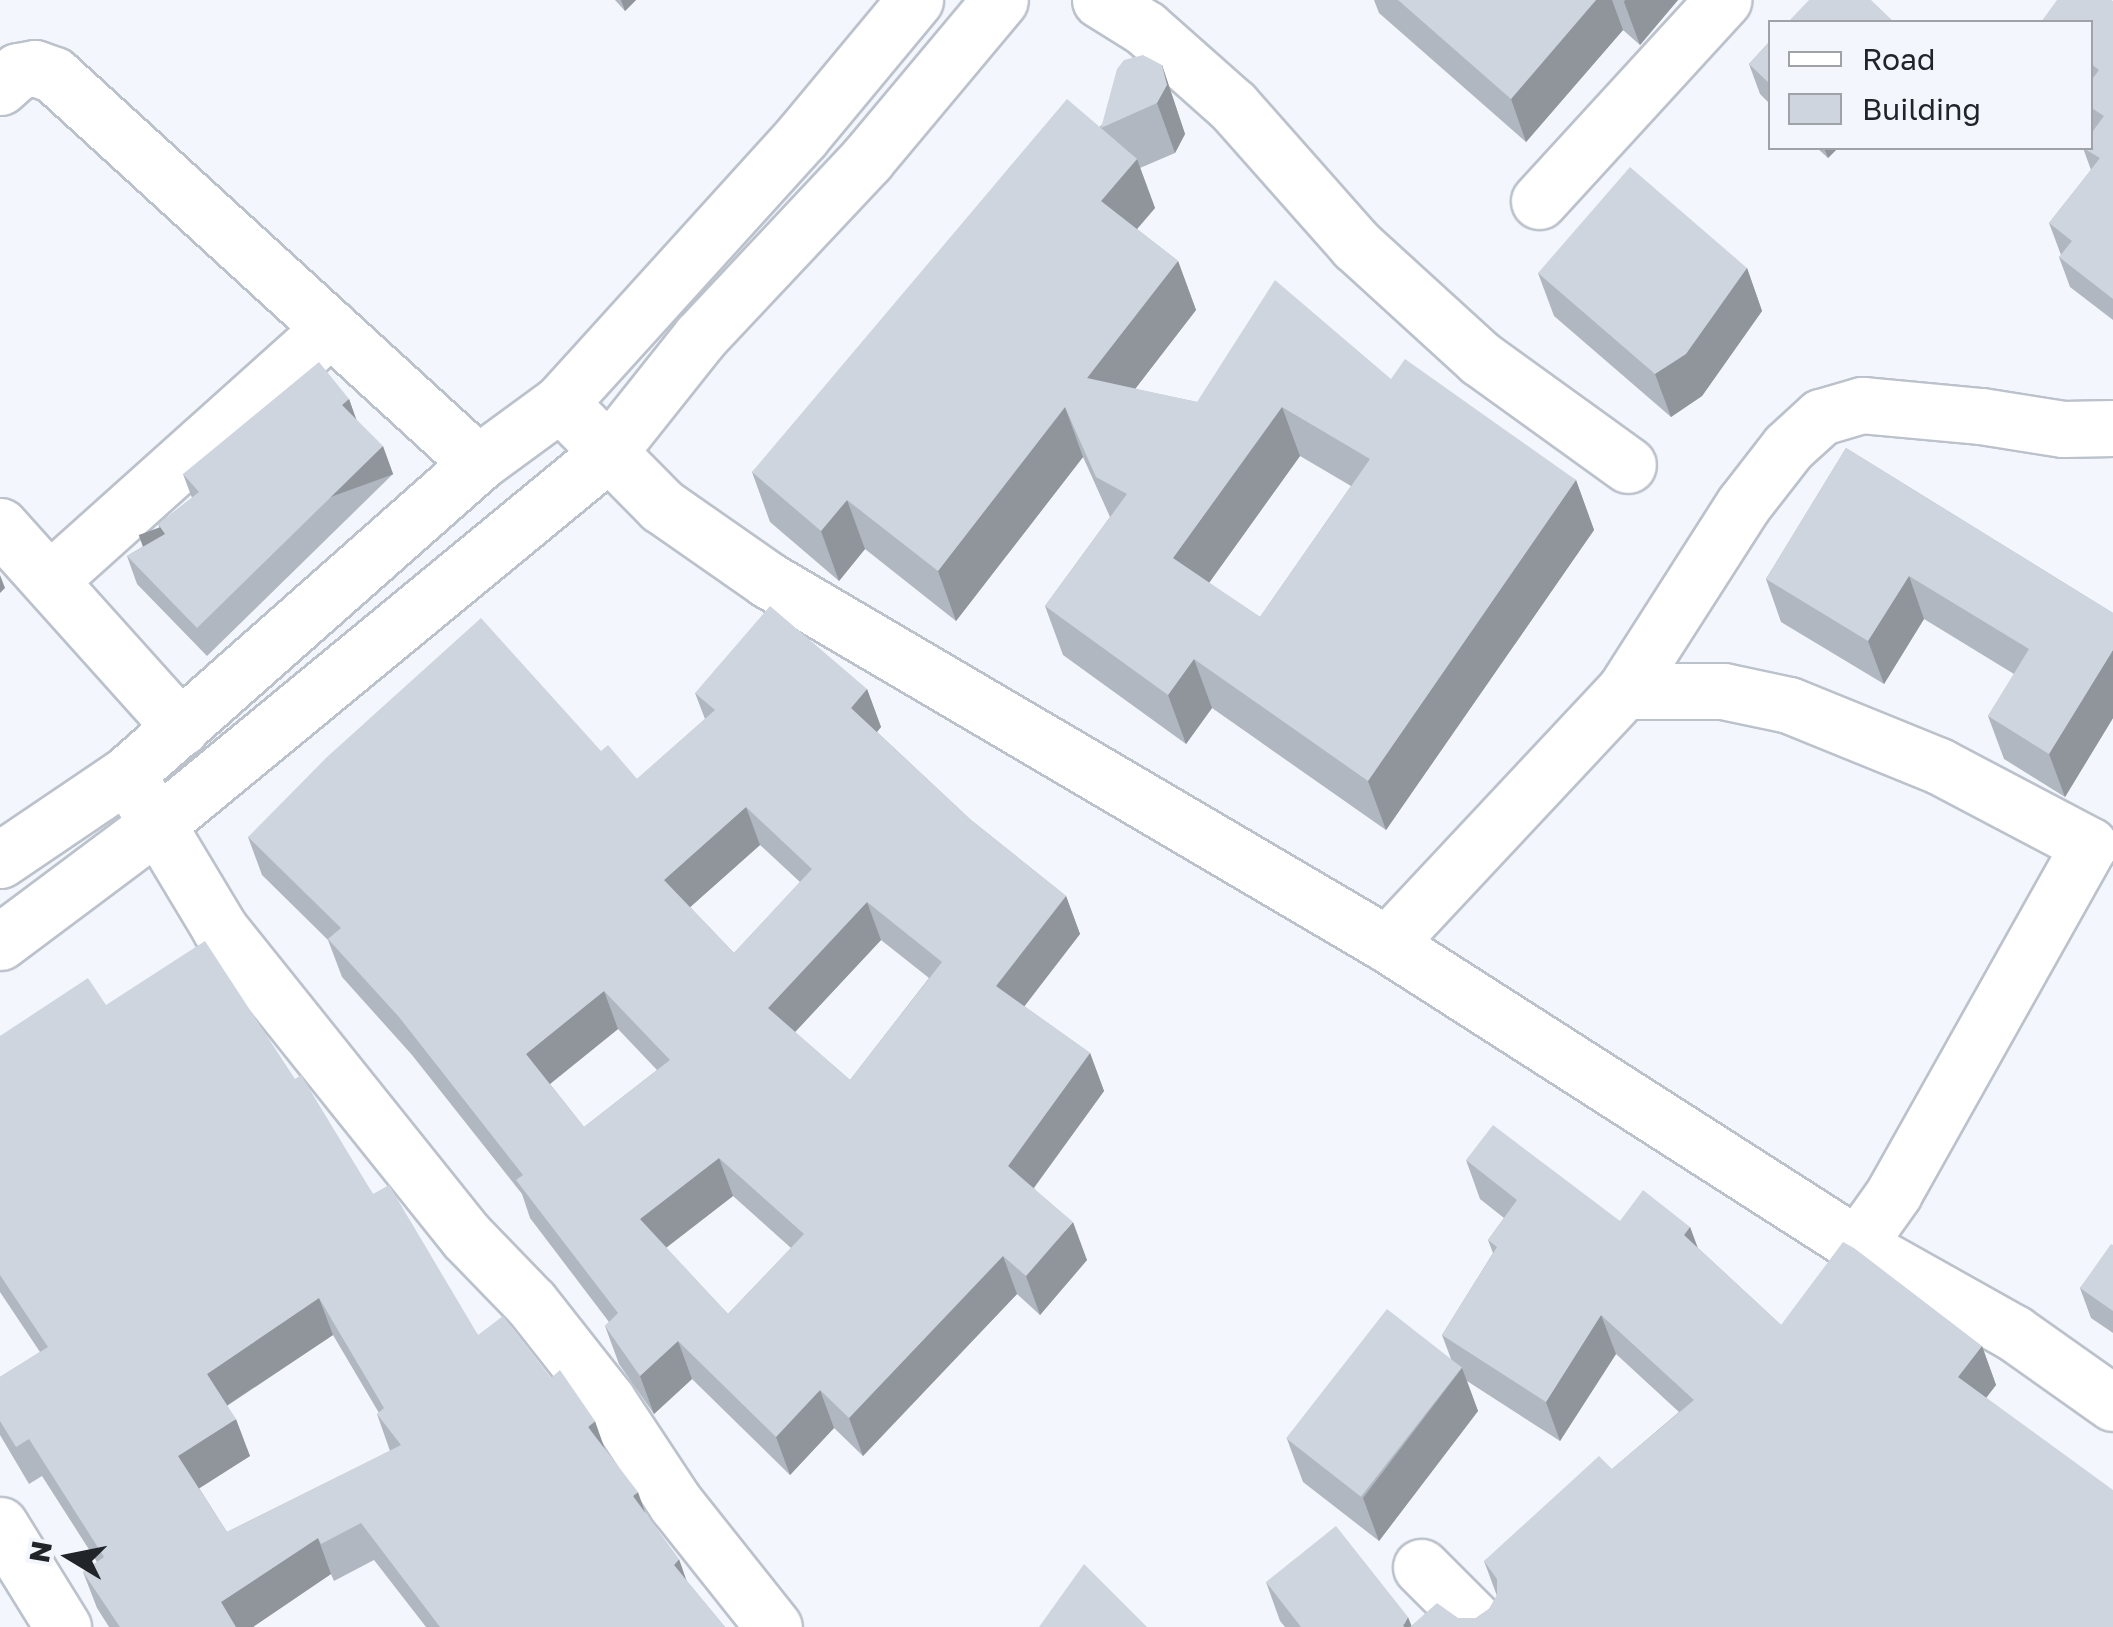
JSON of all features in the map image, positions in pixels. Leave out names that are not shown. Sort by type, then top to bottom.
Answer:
[{"type":"street","points":[[0,860],[128,774],[478,463],[560,404],[802,136],[915,0]]},
{"type":"street","points":[[0,942],[158,824],[607,454],[700,337],[868,159],[1000,0]]},
{"type":"street","points":[[1100,0],[1145,28],[1233,106],[1356,246],[1481,358],[1628,465]]},
{"type":"street","points":[[1539,201],[1723,0]]},
{"type":"street","points":[[0,87],[18,72],[35,68],[54,75],[478,463]]},
{"type":"street","points":[[51,579],[331,328]]},
{"type":"street","points":[[560,404],[662,506],[768,580],[1387,944],[1856,1245],[2014,1333],[2113,1404]]},
{"type":"street","points":[[1387,944],[1624,691],[1743,504],[1788,446],[1821,417],[1862,406],[1980,416],[2062,429],[2113,428]]},
{"type":"street","points":[[0,526],[181,728]]},
{"type":"street","points":[[1624,691],[1724,691],[1789,706],[1939,766],[2101,852],[1894,1193],[1856,1245]]},
{"type":"street","points":[[128,774],[220,929],[456,1223],[531,1303],[608,1401],[676,1504],[774,1627]]},
{"type":"street","points":[[0,1525],[63,1627]]},
{"type":"street","points":[[1420,1567],[1481,1627]]},
{"type":"building","points":[[1398,0],[1596,0],[1511,99]]},
{"type":"building","points":[[1809,0],[1871,0],[1892,20],[1790,20]]},
{"type":"building","points":[[2057,0],[2113,1],[2113,299],[2059,257],[2072,241],[2049,223],[2100,158],[2086,150],[2093,150],[2093,131],[2104,116],[2093,109],[2093,78],[2099,70],[2093,65],[2093,20],[2042,20]]},
{"type":"building","points":[[1768,43],[1768,82],[1749,64]]},
{"type":"building","points":[[1143,55],[1162,65],[1167,85],[1157,103],[1101,128],[1117,69],[1124,60]]},
{"type":"building","points":[[1067,99],[1137,159],[1101,201],[1178,261],[1087,378],[1197,402],[1275,280],[1391,379],[1405,359],[1576,480],[1368,781],[1194,659],[1168,695],[1045,606],[1127,494],[1096,477],[1065,407],[938,571],[847,500],[821,531],[752,472]],"holes":[[[1282,407],[1370,459],[1260,617],[1173,558]]]},
{"type":"building","points":[[1630,167],[1747,268],[1686,354],[1655,374],[1538,273]]},
{"type":"building","points":[[319,362],[349,399],[342,405],[383,446],[197,628],[127,556],[165,534],[158,524],[199,492],[183,474]]},
{"type":"building","points":[[1846,448],[2113,613],[2113,650],[2049,754],[1988,716],[2029,649],[1909,576],[1868,641],[1766,579]]},
{"type":"building","points":[[770,606],[867,689],[851,708],[971,820],[1066,896],[996,986],[1090,1053],[1008,1166],[1073,1222],[1026,1276],[1003,1256],[849,1418],[820,1390],[776,1437],[678,1341],[640,1376],[605,1326],[618,1313],[516,1180],[523,1175],[399,1017],[328,939],[341,928],[248,837],[327,757],[481,618],[601,751],[608,745],[637,779],[715,710],[695,693]],"holes":[[[746,807],[812,869],[734,953],[664,880]],[[867,902],[942,962],[850,1080],[768,1008]],[[604,991],[670,1060],[584,1127],[526,1054]],[[719,1158],[804,1234],[728,1314],[640,1219]]]},
{"type":"building","points":[[205,941],[295,1079],[301,1075],[373,1194],[389,1185],[478,1335],[503,1316],[551,1378],[560,1370],[595,1421],[588,1427],[638,1492],[633,1496],[679,1559],[674,1565],[725,1627],[440,1627],[361,1523],[321,1544],[318,1538],[221,1602],[236,1627],[120,1627],[83,1572],[104,1557],[29,1439],[16,1447],[0,1421],[0,1377],[48,1347],[0,1275],[0,1036],[88,978],[106,1005]],"holes":[[[319,1298],[384,1408],[377,1414],[401,1445],[227,1532],[178,1456],[236,1419],[207,1374]]]},
{"type":"building","points":[[1493,1125],[1620,1221],[1643,1190],[1690,1227],[1684,1235],[1781,1325],[1843,1242],[1982,1346],[1958,1377],[2113,1490],[2113,1627],[1410,1627],[1437,1603],[1458,1618],[1476,1618],[1489,1609],[1497,1595],[1497,1579],[1484,1561],[1599,1456],[1612,1469],[1694,1400],[1601,1315],[1546,1402],[1442,1335],[1497,1247],[1488,1240],[1517,1200],[1466,1160]]},
{"type":"building","points":[[2113,1245],[2113,1311],[2080,1288]]},
{"type":"building","points":[[1387,1309],[1462,1367],[1361,1497],[1286,1438]]},
{"type":"building","points":[[1336,1526],[1408,1617],[1405,1627],[1301,1627],[1266,1582]]},
{"type":"building","points":[[1084,1564],[1147,1627],[1039,1627]]}]
